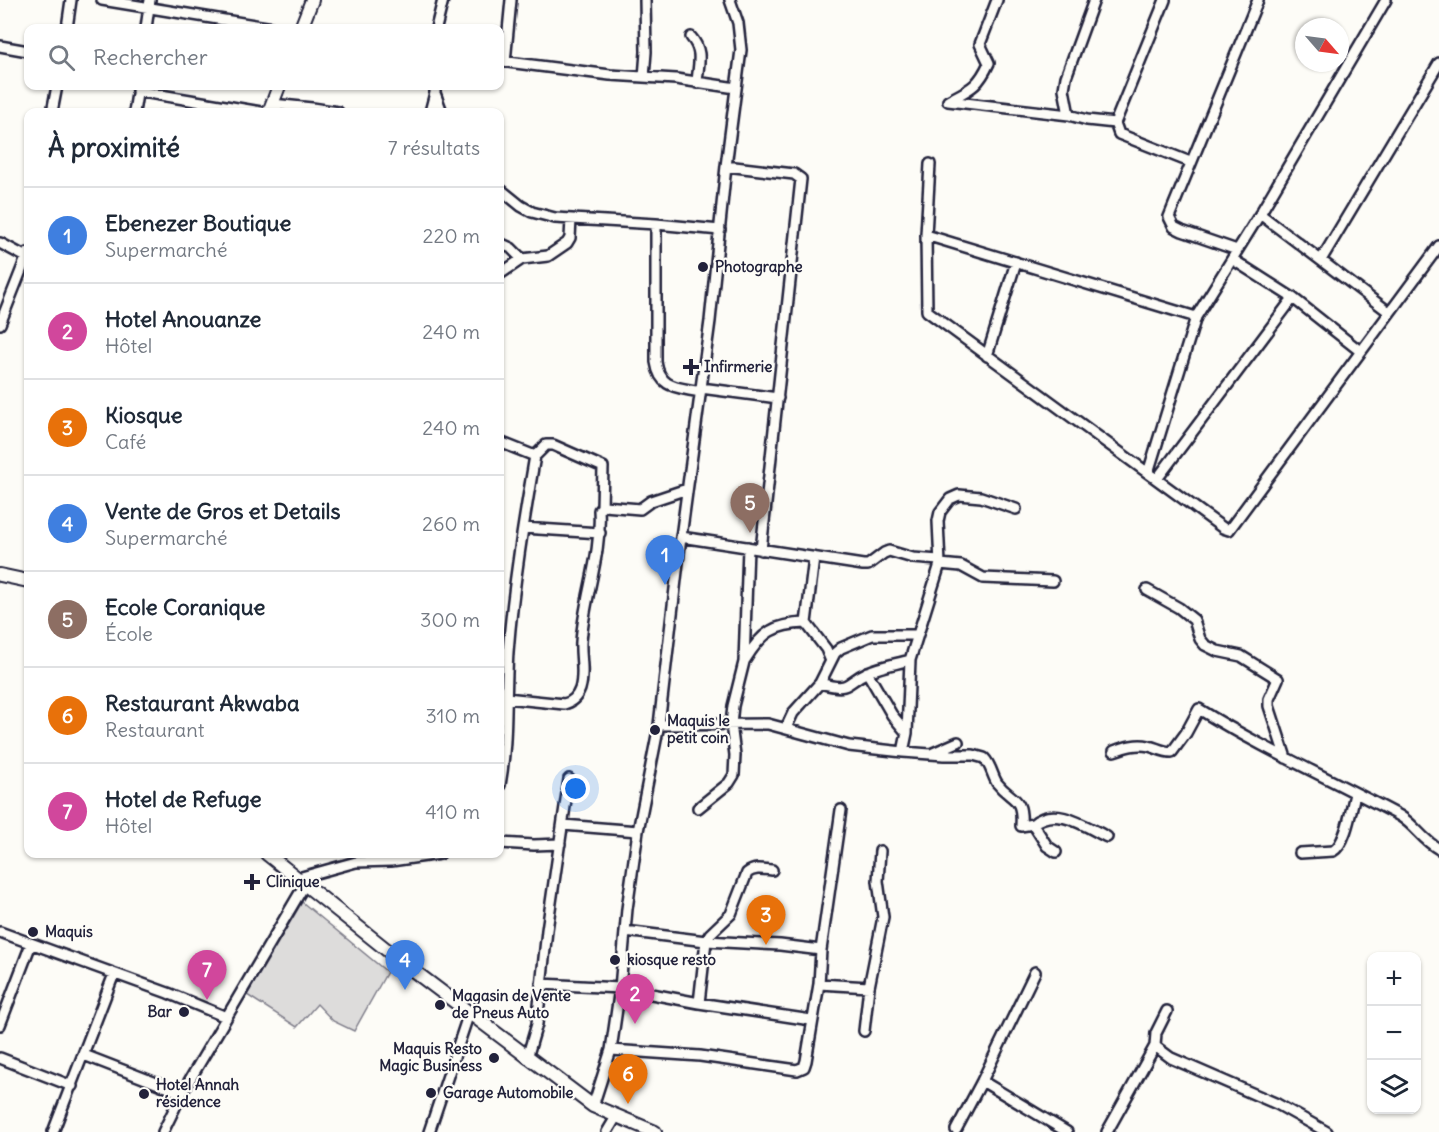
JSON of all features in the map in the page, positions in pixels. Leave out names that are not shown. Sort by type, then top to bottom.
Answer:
[{"type":"main road","points":[[303,24],[312,0]]},
{"type":"main road","points":[[270,108],[277,90]]},
{"type":"main road","points":[[0,575],[24,580]]},
{"type":"main road","points":[[272,858],[402,962],[593,1106],[655,1132]]},
{"type":"street","points":[[68,24],[71,0]]},
{"type":"street","points":[[102,0],[150,4],[252,24]]},
{"type":"street","points":[[437,24],[443,0]]},
{"type":"street","points":[[504,48],[511,0]]},
{"type":"street","points":[[644,77],[645,0]]},
{"type":"street","points":[[593,1106],[610,1050],[620,988],[638,831],[659,725],[701,390],[741,50],[741,36],[730,0]]},
{"type":"street","points":[[997,0],[980,44],[989,63],[982,79],[972,88],[948,101],[1069,115],[1087,120],[1115,123]]},
{"type":"street","points":[[1069,115],[1064,89],[1066,77],[1094,0]]},
{"type":"street","points":[[1165,0],[1115,123],[1119,134],[1190,162]]},
{"type":"street","points":[[1237,250],[1174,226],[1169,217],[1258,0]]},
{"type":"street","points":[[1148,473],[1196,317],[1260,214],[1386,0]]},
{"type":"street","points":[[147,24],[150,4]]},
{"type":"street","points":[[691,37],[698,45],[699,51],[697,83]]},
{"type":"street","points":[[0,46],[24,50]]},
{"type":"street","points":[[504,62],[736,88]]},
{"type":"street","points":[[1321,260],[1439,63]]},
{"type":"street","points":[[53,108],[56,90]]},
{"type":"street","points":[[135,108],[138,90]]},
{"type":"street","points":[[148,90],[240,108]]},
{"type":"street","points":[[431,108],[435,90]]},
{"type":"street","points":[[435,90],[441,108]]},
{"type":"street","points":[[930,164],[926,235],[927,311],[1229,530],[1439,246]]},
{"type":"street","points":[[726,165],[794,174],[801,179],[761,550]]},
{"type":"street","points":[[504,192],[532,212],[555,218],[720,230]]},
{"type":"street","points":[[1260,214],[1389,312]]},
{"type":"street","points":[[504,270],[522,259],[539,259],[556,252],[570,238],[571,219]]},
{"type":"street","points":[[656,224],[656,362],[662,381],[670,385],[701,390],[778,398]]},
{"type":"street","points":[[926,235],[1196,317]]},
{"type":"street","points":[[0,243],[24,254]]},
{"type":"street","points":[[504,245],[511,248],[522,259]]},
{"type":"street","points":[[1232,259],[1293,298],[1360,351]]},
{"type":"street","points":[[987,356],[1016,262]]},
{"type":"street","points":[[0,324],[24,266]]},
{"type":"street","points":[[1156,479],[1293,298]]},
{"type":"street","points":[[504,444],[535,456]]},
{"type":"street","points":[[504,718],[508,649],[523,528],[535,456],[546,445],[553,446],[601,465],[603,469],[602,507],[599,510],[600,532],[581,643],[583,671],[577,695],[573,701],[564,704],[506,698]]},
{"type":"street","points":[[602,507],[640,509],[651,501],[687,489]]},
{"type":"street","points":[[903,752],[907,733],[910,660],[940,562],[938,521],[944,505],[959,495],[970,495],[1016,509]]},
{"type":"street","points":[[523,528],[600,532]]},
{"type":"street","points":[[681,537],[868,565],[884,552],[889,551],[961,567],[983,578],[1053,581]]},
{"type":"street","points":[[698,808],[729,783],[734,775],[735,755],[731,724],[744,662],[748,548]]},
{"type":"street","points":[[814,558],[807,623],[823,644],[831,661]]},
{"type":"street","points":[[1147,591],[1188,614],[1194,620],[1200,639],[1205,645],[1218,651],[1241,656],[1278,679],[1269,699],[1269,706],[1286,758]]},
{"type":"street","points":[[744,662],[756,641],[780,625],[807,623]]},
{"type":"street","points":[[786,728],[797,707],[820,683],[831,661],[841,648],[868,636],[916,635]]},
{"type":"street","points":[[820,683],[844,687],[867,672],[910,660]]},
{"type":"street","points":[[867,672],[892,715],[907,733]]},
{"type":"street","points":[[1114,751],[1140,744],[1172,752],[1186,733],[1198,708],[1230,729],[1408,821],[1423,839],[1439,849]]},
{"type":"street","points":[[659,725],[768,724],[849,746],[903,752],[973,755],[984,758],[998,784],[1018,802],[1021,826],[1033,824],[1044,816],[1059,816],[1107,837]]},
{"type":"street","points":[[932,753],[958,742]]},
{"type":"street","points":[[527,1058],[537,1024],[569,779]]},
{"type":"street","points":[[1300,854],[1337,849],[1344,835],[1355,794]]},
{"type":"street","points":[[610,1050],[700,1056],[797,1070],[804,1067],[819,984],[821,950],[841,810]]},
{"type":"street","points":[[1033,824],[1047,846],[1056,852]]},
{"type":"street","points":[[563,825],[638,831]]},
{"type":"street","points":[[504,843],[560,844]]},
{"type":"street","points":[[864,1031],[869,987],[883,917],[878,881],[880,851]]},
{"type":"street","points":[[163,1132],[182,1093],[301,881],[356,861],[392,861],[413,858]]},
{"type":"street","points":[[699,1003],[706,941],[710,934],[731,914],[747,873],[758,868],[772,870]]},
{"type":"street","points":[[625,931],[706,941],[821,950]]},
{"type":"street","points":[[0,932],[226,1017]]},
{"type":"street","points":[[0,1025],[31,944]]},
{"type":"street","points":[[956,1130],[1035,972]]},
{"type":"street","points":[[53,1132],[114,974]]},
{"type":"street","points":[[541,984],[620,988],[811,1020]]},
{"type":"street","points":[[819,984],[869,987]]},
{"type":"street","points":[[1107,1132],[1155,1046],[1156,1033],[1167,1011]]},
{"type":"street","points":[[429,1132],[469,1013]]},
{"type":"street","points":[[1155,1046],[1171,1058],[1277,1104],[1327,1132]]},
{"type":"street","points":[[84,1055],[182,1093]]},
{"type":"street","points":[[0,1059],[72,1086]]},
{"type":"street","points":[[982,1082],[1067,1132]]},
{"type":"street","points":[[607,1132],[616,1117]]},
{"type":"shaded area","points":[[302,902],[387,972],[354,1031],[333,1021],[317,1004],[297,1027],[247,995]]},
{"type":"place","name":"Photographe","points":[[703,267]]},
{"type":"place","name":"Infirmerie","points":[[691,367]]},
{"type":"place","name":"Ecole Coranique","points":[[750,533]]},
{"type":"place","name":"Ebenezer Boutique","points":[[665,585]]},
{"type":"place","name":"Maquis le petit coin","points":[[655,730]]},
{"type":"place","name":"Clinique","points":[[252,882]]},
{"type":"place","name":"Maquis","points":[[33,932]]},
{"type":"place","name":"Kiosque","points":[[766,945]]},
{"type":"place","name":"kiosque resto","points":[[615,960]]},
{"type":"place","name":"Vente de Gros et Details","points":[[405,990]]},
{"type":"place","name":"Hotel de Refuge","points":[[207,1000]]},
{"type":"place","name":"Magasin de Vente de Pneus Auto","points":[[440,1005]]},
{"type":"place","name":"Bar","points":[[184,1012]]},
{"type":"place","name":"Hotel Anouanze","points":[[635,1024]]},
{"type":"place","name":"Maquis Resto Magic Business","points":[[494,1058]]},
{"type":"place","name":"Garage Automobile","points":[[431,1093]]},
{"type":"place","name":"Hotel Annah résidence","points":[[144,1094]]},
{"type":"place","name":"Restaurant Akwaba","points":[[628,1104]]}]
